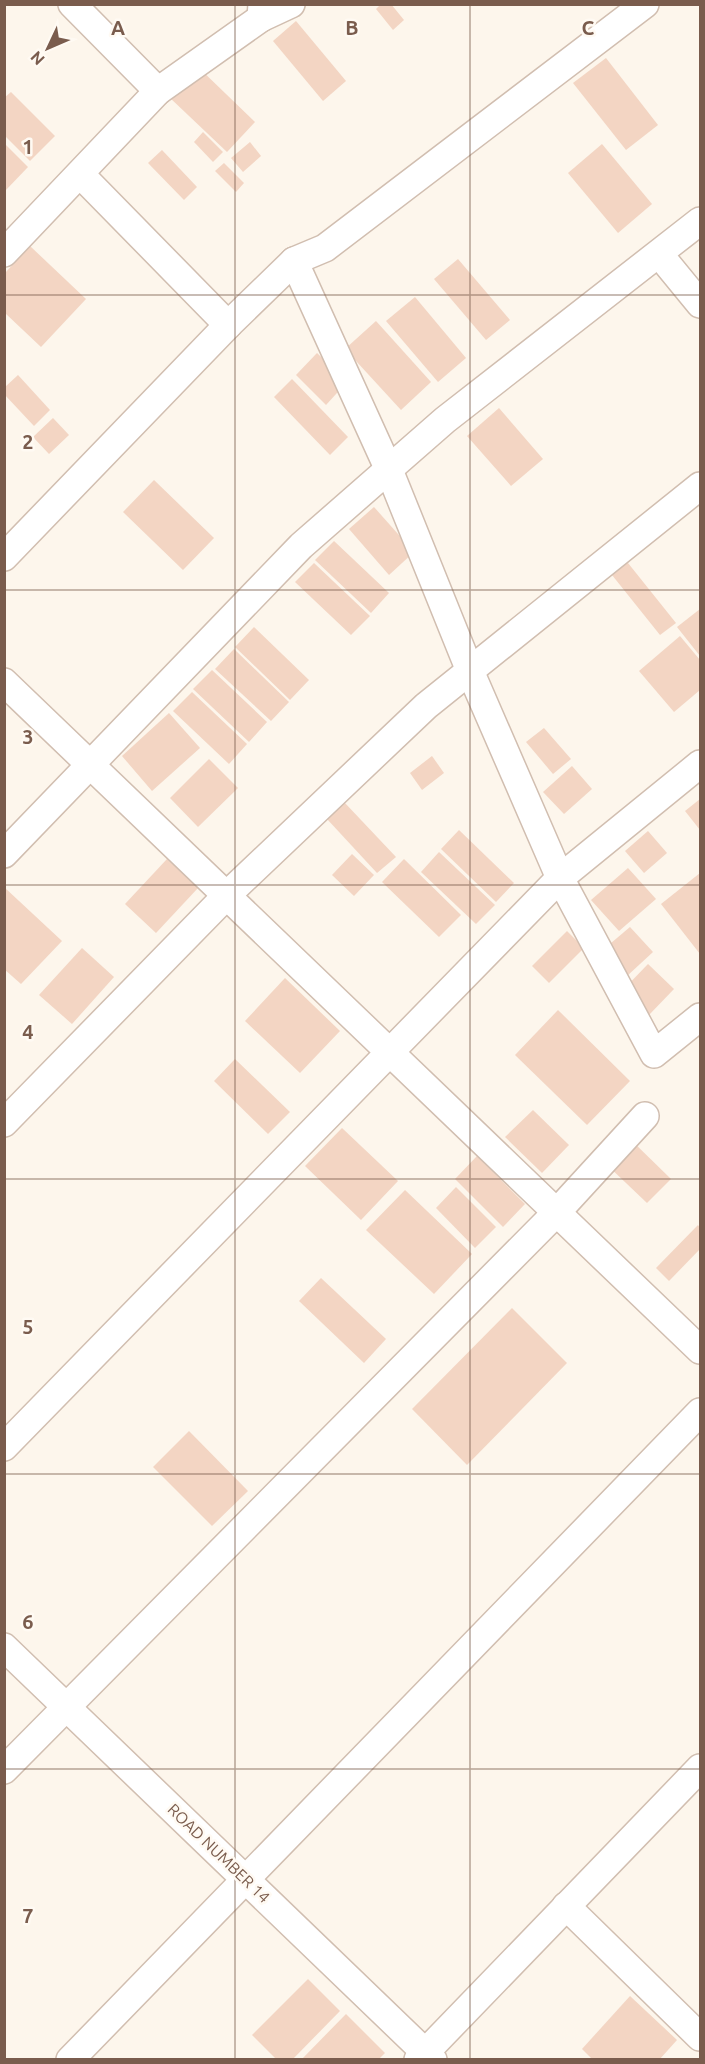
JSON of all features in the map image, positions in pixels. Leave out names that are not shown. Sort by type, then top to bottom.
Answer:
[{"type":"street","points":[[72,4],[158,91]]},
{"type":"street","points":[[7,245],[80,174],[158,91],[261,11],[291,4]]},
{"type":"street","points":[[4,557],[228,325],[294,261],[325,248],[645,4]]},
{"type":"street","points":[[80,174],[228,325]]},
{"type":"street","points":[[4,854],[301,546],[446,420],[700,221]]},
{"type":"street","points":[[659,254],[700,304]]},
{"type":"street","points":[[294,261],[389,470],[470,671],[560,878],[654,1054],[700,1017]]},
{"type":"street","points":[[4,1123],[228,894],[426,706],[700,486]]},
{"type":"street","points":[[4,682],[90,766],[228,894],[700,1350]]},
{"type":"street","points":[[4,1447],[560,878],[700,764]]},
{"type":"street","points":[[4,1770],[68,1708],[557,1212],[645,1116]]},
{"type":"street","points":[[70,2060],[700,1412]]},
{"type":"street","name":"ROAD NUMBER 14","points":[[4,1647],[246,1879],[426,2057]]},
{"type":"street","points":[[426,2057],[566,1906],[700,1768]]},
{"type":"street","points":[[566,1906],[700,2037]]},
{"type":"building","points":[[381,4],[391,4],[404,20],[393,30],[376,9]]},
{"type":"building","points":[[296,21],[346,81],[323,101],[273,41]]},
{"type":"building","points":[[606,58],[658,125],[626,150],[573,83]]},
{"type":"building","points":[[197,66],[255,122],[227,152],[168,96]]},
{"type":"building","points":[[11,92],[55,136],[30,161],[4,135],[4,98]]},
{"type":"building","points":[[203,132],[223,152],[213,162],[194,142]]},
{"type":"building","points":[[250,142],[261,156],[243,172],[231,158]]},
{"type":"building","points":[[5,144],[28,167],[5,191]]},
{"type":"building","points":[[602,144],[652,204],[618,233],[568,173]]},
{"type":"building","points":[[162,150],[197,187],[184,200],[148,163]]},
{"type":"building","points":[[224,163],[244,183],[236,192],[215,171]]},
{"type":"building","points":[[30,246],[86,299],[41,347],[5,313],[5,273]]},
{"type":"building","points":[[458,259],[510,320],[486,340],[434,279]]},
{"type":"building","points":[[415,297],[466,358],[438,382],[386,321]]},
{"type":"building","points":[[376,321],[431,382],[401,410],[345,349]]},
{"type":"building","points":[[317,353],[347,382],[326,405],[296,375]]},
{"type":"building","points":[[18,375],[50,410],[34,426],[4,394],[4,388]]},
{"type":"building","points":[[292,379],[348,437],[330,455],[274,397]]},
{"type":"building","points":[[499,408],[543,459],[511,486],[467,436]]},
{"type":"building","points":[[53,418],[69,435],[49,454],[33,437]]},
{"type":"building","points":[[154,480],[214,538],[183,570],[123,512]]},
{"type":"building","points":[[374,507],[414,552],[389,575],[349,529]]},
{"type":"building","points":[[334,541],[389,593],[371,613],[315,560]]},
{"type":"building","points":[[624,558],[676,623],[660,635],[608,570]]},
{"type":"building","points":[[314,563],[370,616],[351,635],[295,582]]},
{"type":"building","points":[[700,609],[700,656],[677,627]]},
{"type":"building","points":[[254,627],[309,680],[290,700],[235,647]]},
{"type":"building","points":[[680,636],[700,660],[700,690],[674,712],[639,671]]},
{"type":"building","points":[[234,649],[289,702],[271,721],[215,669]]},
{"type":"building","points":[[212,670],[267,722],[249,742],[193,689]]},
{"type":"building","points":[[192,692],[247,744],[229,764],[173,711]]},
{"type":"building","points":[[169,713],[200,748],[152,791],[122,756]]},
{"type":"building","points":[[544,728],[571,759],[553,774],[526,742]]},
{"type":"building","points":[[432,756],[444,773],[422,790],[410,773]]},
{"type":"building","points":[[209,759],[238,788],[198,827],[170,798]]},
{"type":"building","points":[[572,766],[592,789],[564,814],[543,792]]},
{"type":"building","points":[[700,799],[700,830],[685,811]]},
{"type":"building","points":[[344,802],[396,857],[377,873],[327,819]]},
{"type":"building","points":[[459,830],[514,883],[496,902],[441,849]]},
{"type":"building","points":[[648,831],[667,853],[644,873],[625,851]]},
{"type":"building","points":[[439,852],[495,905],[476,924],[421,872]]},
{"type":"building","points":[[352,854],[374,875],[354,896],[332,875]]},
{"type":"building","points":[[167,859],[198,888],[156,933],[125,904]]},
{"type":"building","points":[[404,859],[461,915],[439,937],[382,882]]},
{"type":"building","points":[[628,868],[656,899],[619,931],[591,900]]},
{"type":"building","points":[[700,873],[700,954],[661,904]]},
{"type":"building","points":[[4,887],[62,941],[21,984],[4,969]]},
{"type":"building","points":[[630,927],[653,952],[627,976],[604,949]]},
{"type":"building","points":[[567,931],[584,948],[549,983],[532,966]]},
{"type":"building","points":[[82,948],[114,977],[72,1024],[39,995]]},
{"type":"building","points":[[648,964],[674,989],[648,1016],[622,991]]},
{"type":"building","points":[[285,978],[340,1031],[300,1073],[245,1021]]},
{"type":"building","points":[[558,1010],[630,1081],[587,1125],[515,1055]]},
{"type":"building","points":[[235,1059],[290,1112],[268,1134],[214,1081]]},
{"type":"building","points":[[533,1110],[569,1145],[542,1173],[505,1137]]},
{"type":"building","points":[[342,1128],[398,1181],[361,1220],[305,1166]]},
{"type":"building","points":[[629,1138],[671,1179],[647,1203],[605,1163]]},
{"type":"building","points":[[477,1156],[525,1204],[503,1227],[455,1179]]},
{"type":"building","points":[[456,1187],[496,1227],[475,1248],[436,1208]]},
{"type":"building","points":[[405,1190],[472,1254],[434,1294],[366,1230]]},
{"type":"building","points":[[698,1225],[700,1249],[669,1281],[656,1268]]},
{"type":"building","points":[[321,1278],[386,1339],[364,1363],[299,1301]]},
{"type":"building","points":[[512,1308],[567,1363],[467,1465],[412,1409]]},
{"type":"building","points":[[189,1431],[248,1491],[212,1526],[153,1467]]},
{"type":"building","points":[[308,1979],[340,2011],[292,2060],[277,2060],[252,2035]]},
{"type":"building","points":[[630,1996],[677,2040],[659,2060],[593,2060],[582,2049]]},
{"type":"building","points":[[346,2014],[385,2053],[378,2060],[301,2060]]}]
